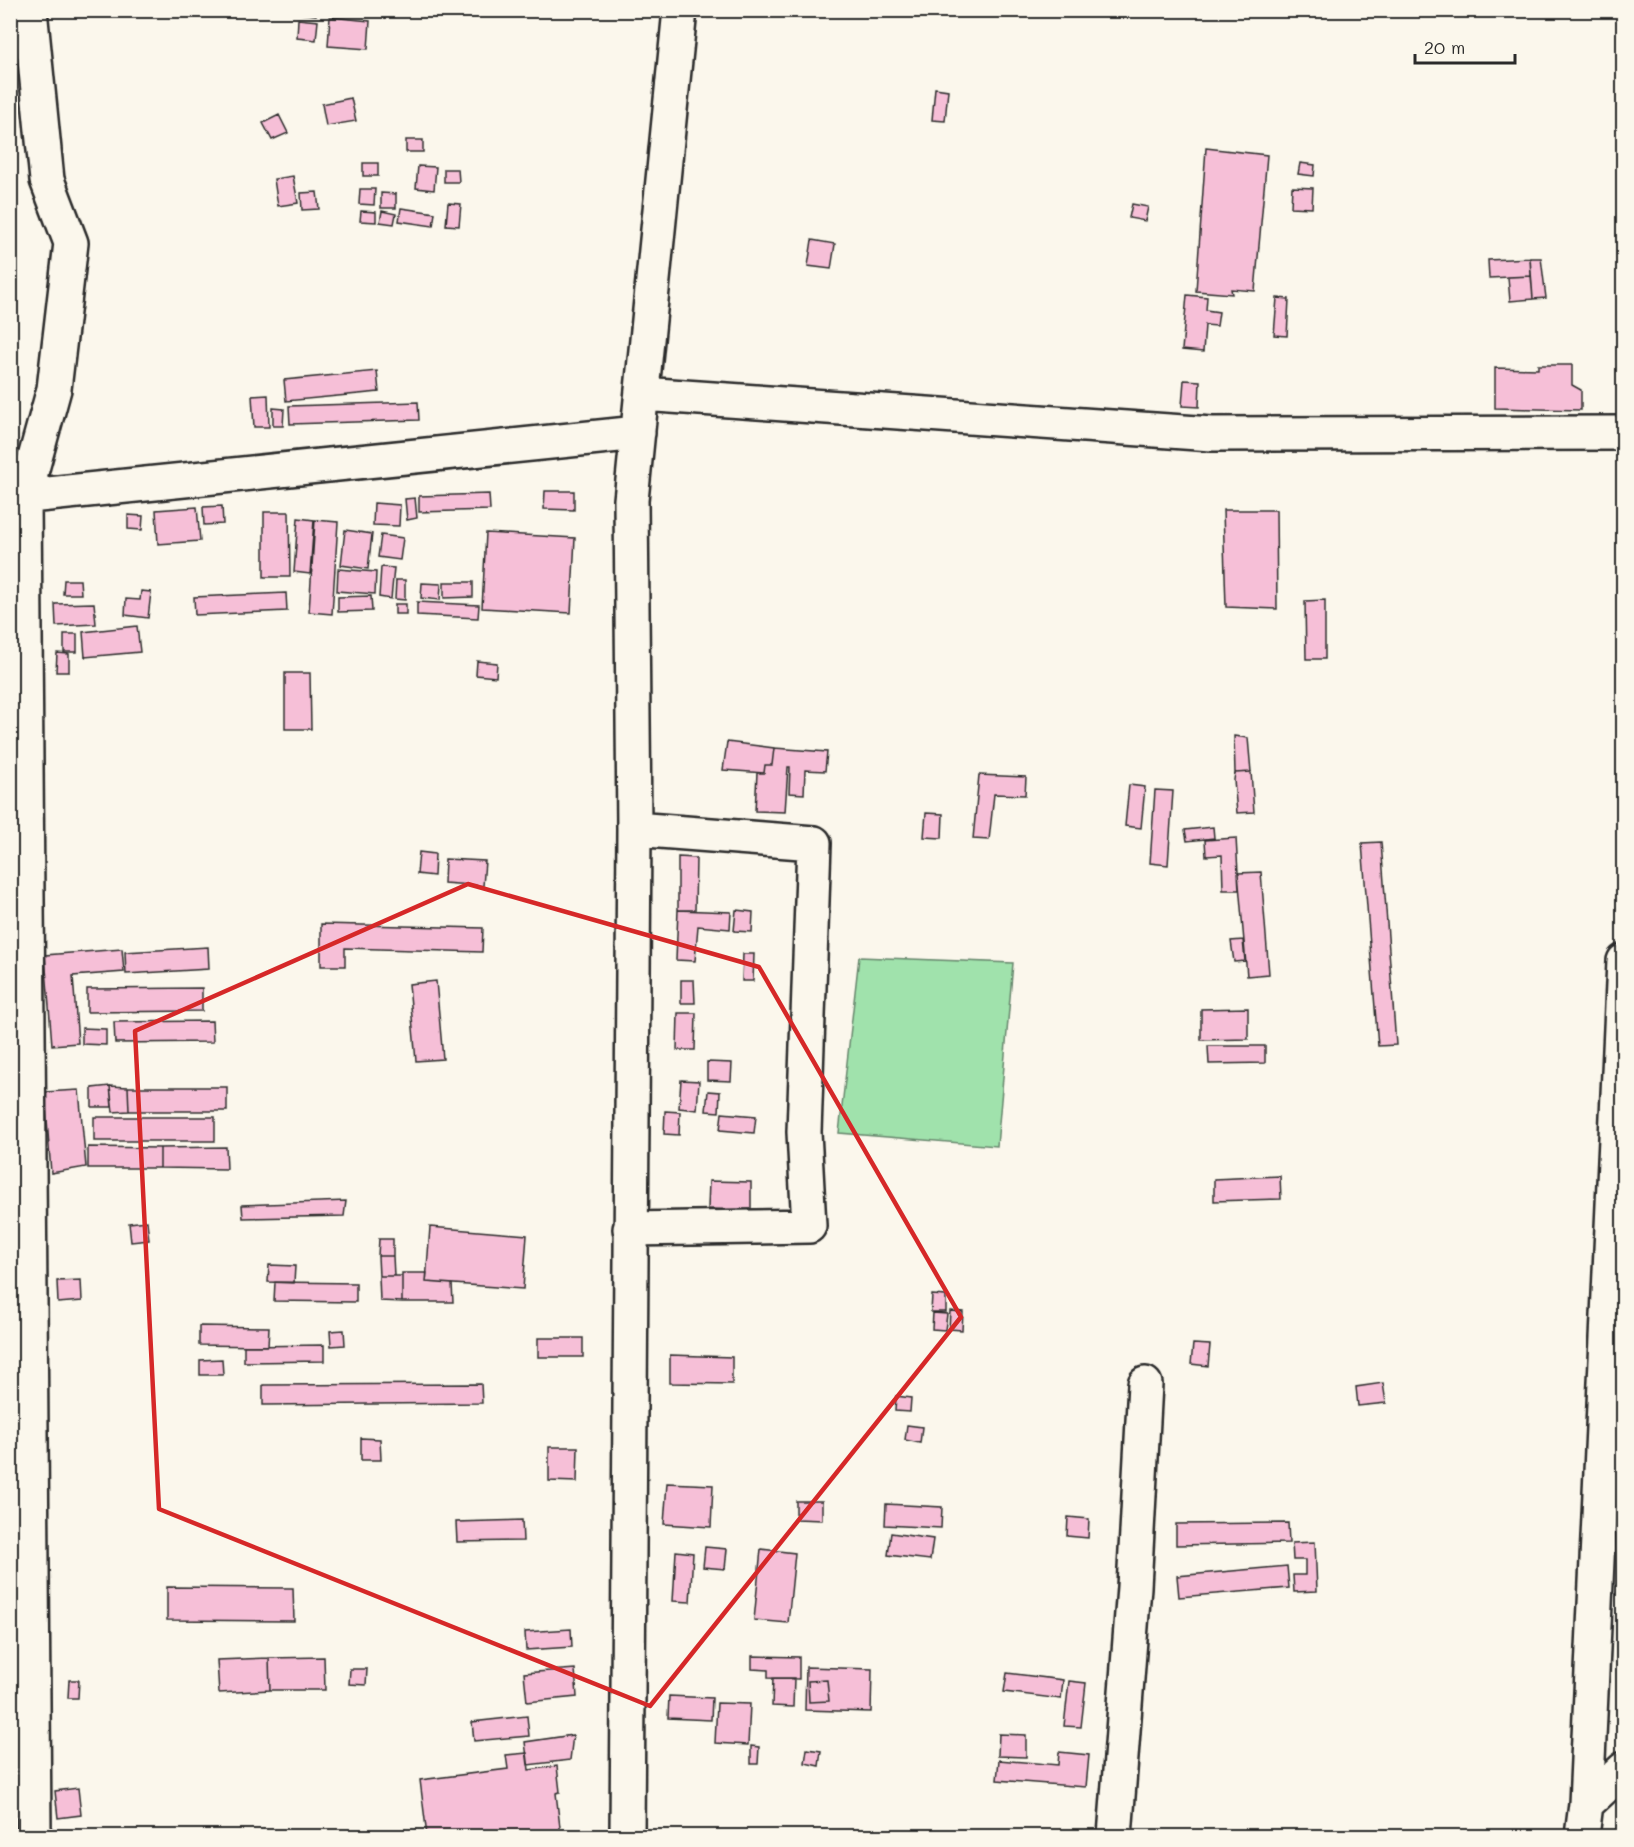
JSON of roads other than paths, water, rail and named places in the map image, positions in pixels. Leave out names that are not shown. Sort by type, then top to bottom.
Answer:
[{"type":"street","points":[[30,10],[47,180],[71,243],[54,389],[17,498],[34,1836]]},
{"type":"street","points":[[627,1836],[634,829],[632,500],[680,10]]},
{"type":"street","points":[[642,394],[1212,434],[1623,433]]},
{"type":"street","points":[[17,498],[638,433]]},
{"type":"street","points":[[630,1229],[809,1226],[804,1132],[814,843],[634,829]]},
{"type":"street","points":[[1582,1836],[1586,1804],[1623,961]]},
{"type":"street","points":[[1115,1836],[1134,1587],[1145,1384]]},
{"type":"street","points":[[1586,1804],[1623,1769]]}]
